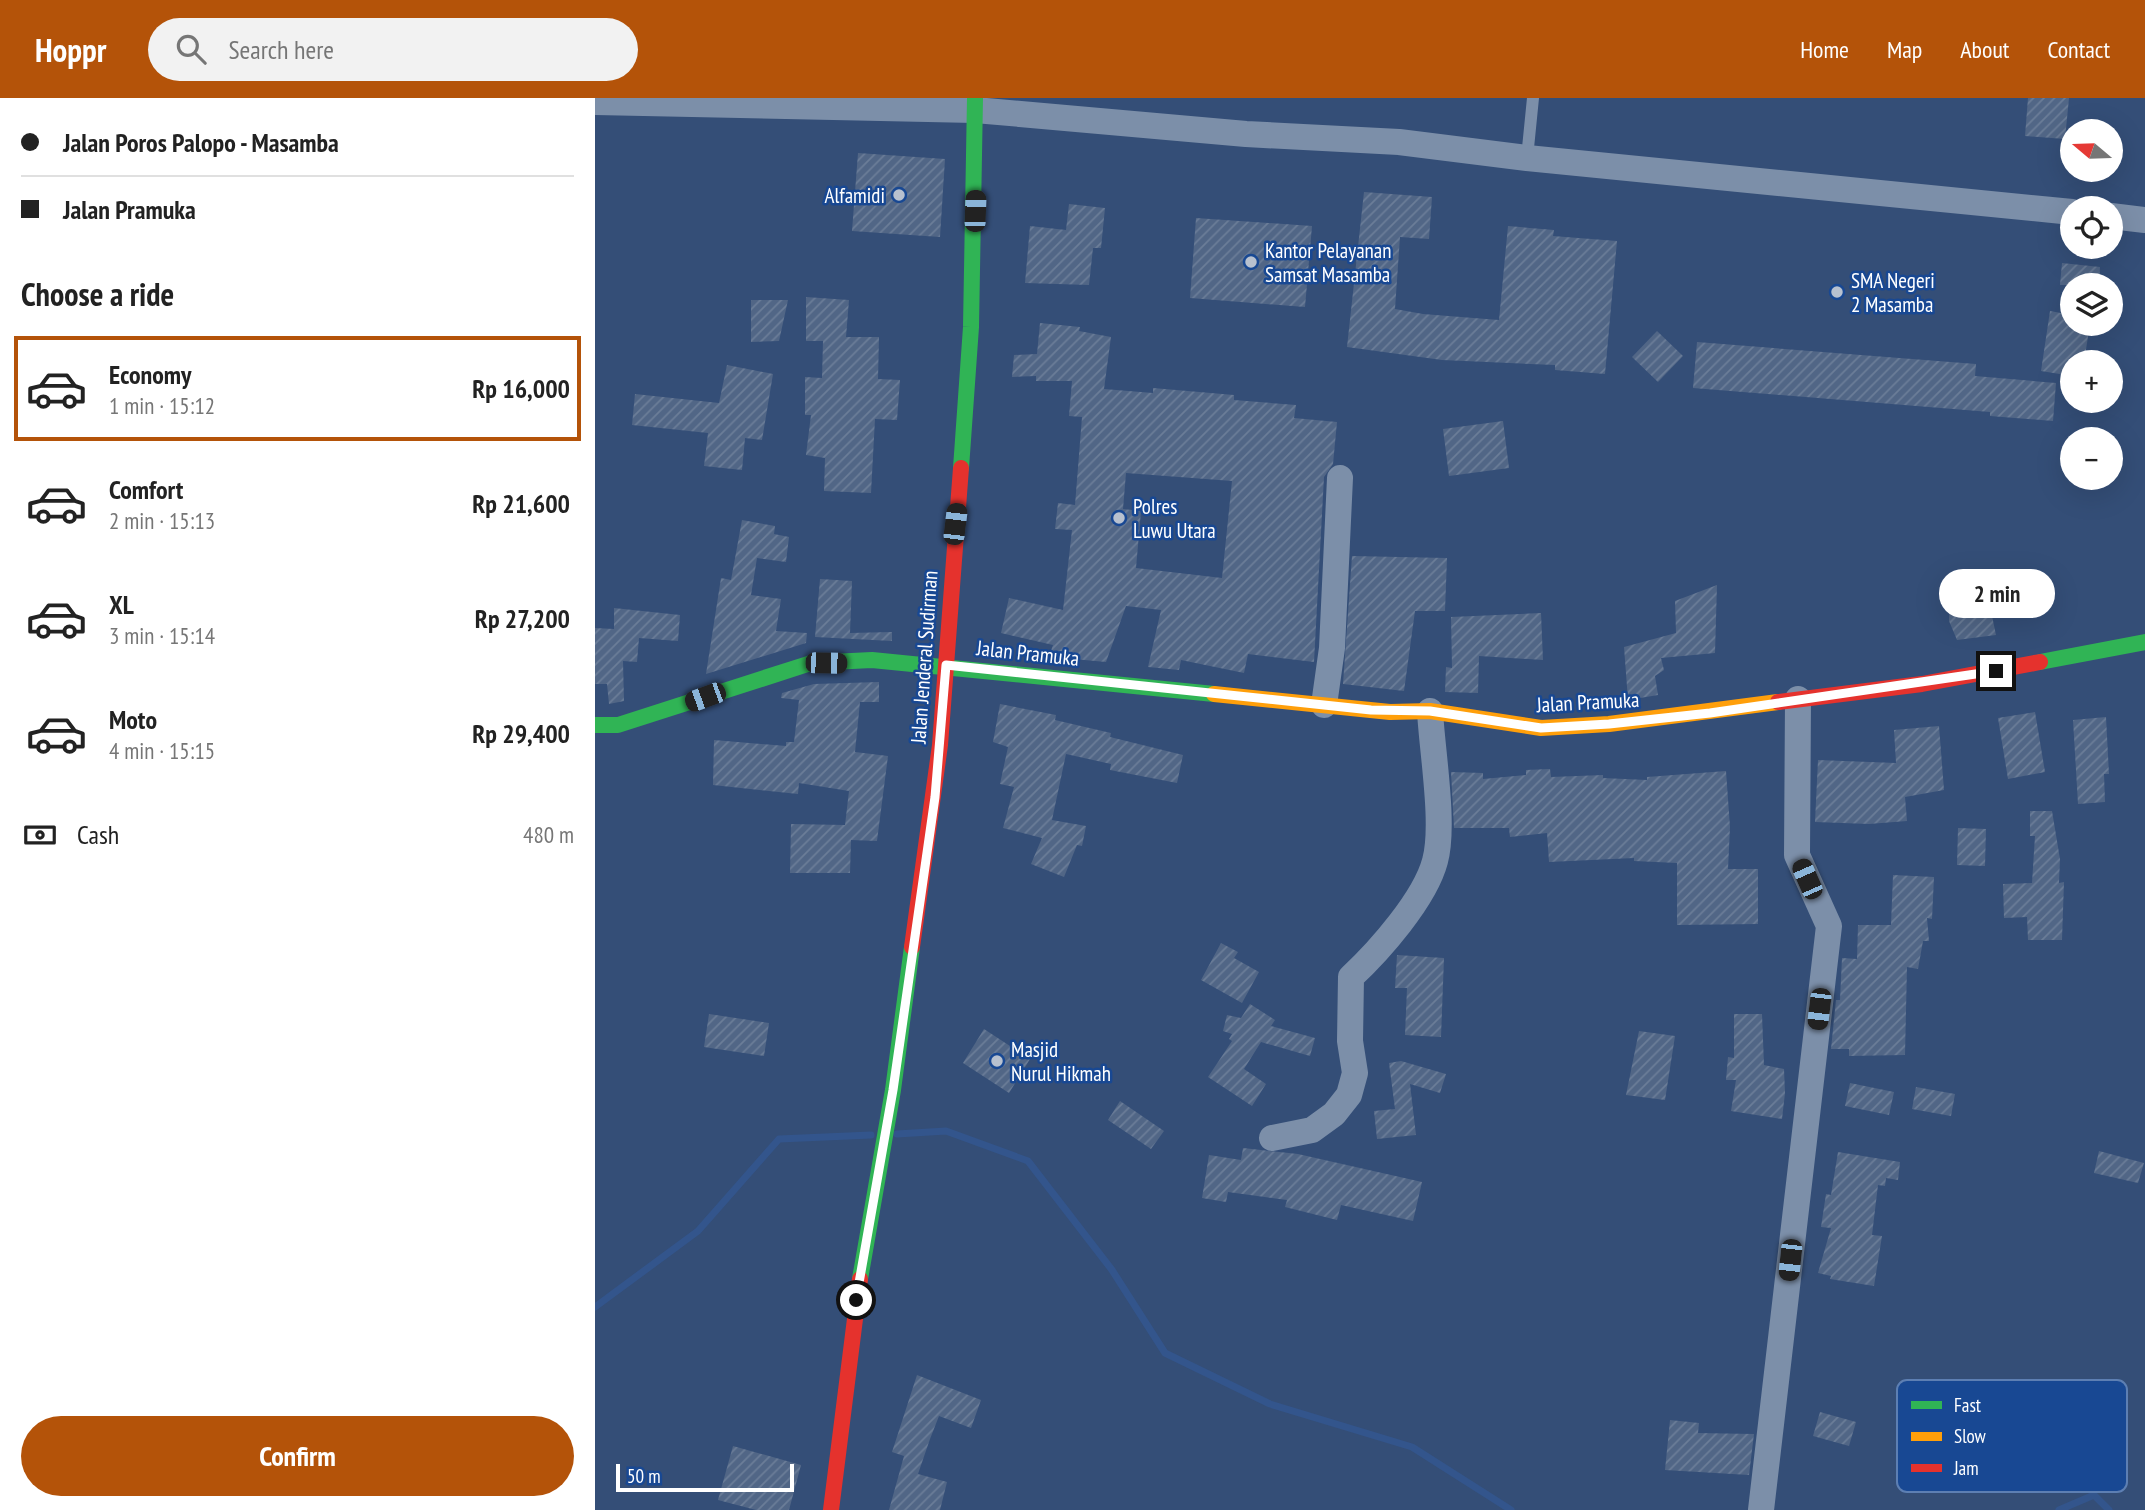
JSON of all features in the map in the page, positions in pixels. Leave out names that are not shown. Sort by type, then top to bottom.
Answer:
[{"type":"main road","name":"Jalan Jenderal Sudirman","points":[[831,1510],[850,1342],[875,1179],[893,1090],[935,797],[946,665],[951,558],[962,463],[971,327],[975,104]]},
{"type":"main road","name":"Jalan Pramuka","points":[[595,725],[618,725],[811,663],[872,660],[946,665],[1390,712],[1430,711],[1541,728],[1710,713],[1922,684],[2145,642]]},
{"type":"street","points":[[595,102],[975,104],[1246,134],[1399,142],[1527,158],[2060,211]]},
{"type":"street","points":[[2123,217],[2145,220]]},
{"type":"street","points":[[1324,705],[1332,648],[1340,478]]},
{"type":"street","points":[[1761,1510],[1829,926],[1797,855],[1798,699]]},
{"type":"street","points":[[1272,1138],[1312,1130],[1334,1114],[1349,1095],[1355,1073],[1350,1041],[1350,977],[1369,960],[1404,914],[1425,884],[1436,860],[1436,788],[1430,711]]},
{"type":"lane","points":[[1527,158],[1532,98]]},
{"type":"building","points":[[2028,98],[2069,98],[2067,119],[2060,119],[2060,139],[2025,136]]},
{"type":"building","name":"Alfamidi","points":[[858,153],[945,159],[940,237],[852,231]]},
{"type":"building","points":[[1364,192],[1432,197],[1429,239],[1400,237],[1395,309],[1499,320],[1508,226],[1554,230],[1553,236],[1617,241],[1605,374],[1555,370],[1555,365],[1442,360],[1347,347]]},
{"type":"building","points":[[1069,204],[1105,208],[1101,248],[1093,248],[1089,285],[1025,283],[1030,226],[1066,230]]},
{"type":"building","name":"Kantor Pelayanan Samsat Masamba","points":[[1196,218],[1312,226],[1305,307],[1190,298]]},
{"type":"building","points":[[2062,263],[2100,267],[2100,273],[2061,273]]},
{"type":"building","points":[[806,297],[849,300],[846,337],[879,337],[878,379],[900,380],[897,420],[875,419],[871,493],[824,491],[825,458],[806,455],[811,415],[805,415],[805,377],[822,378],[823,341],[806,341]]},
{"type":"building","points":[[751,300],[788,300],[779,341],[751,342]]},
{"type":"building","points":[[2050,311],[2060,313],[2060,336],[2088,336],[2086,350],[2060,350],[2060,374],[2041,371]]},
{"type":"building","points":[[1040,323],[1080,327],[1079,331],[1111,337],[1104,389],[1153,393],[1153,388],[1234,395],[1234,400],[1296,405],[1294,418],[1337,422],[1333,464],[1324,477],[1314,662],[1248,654],[1244,673],[1181,660],[1179,670],[1148,667],[1161,610],[1126,606],[1106,662],[1052,657],[1049,656],[1053,645],[1001,633],[1009,598],[1063,610],[1072,530],[1055,529],[1058,503],[1075,505],[1082,417],[1069,416],[1072,381],[1036,381],[1036,376],[1012,377],[1014,355],[1037,354]],"holes":[[[1126,473],[1232,481],[1222,578],[1136,568],[1141,511],[1123,509]]]},
{"type":"building","points":[[1657,331],[1683,356],[1658,382],[1632,357]]},
{"type":"building","points":[[1697,342],[1976,364],[1975,376],[2056,383],[2053,421],[1990,416],[1990,412],[1693,388]]},
{"type":"building","points":[[727,365],[773,374],[762,440],[745,438],[742,470],[704,466],[708,433],[632,425],[635,394],[719,403]]},
{"type":"building","points":[[1503,421],[1509,468],[1449,476],[1443,429]]},
{"type":"building","points":[[742,520],[775,526],[774,534],[789,537],[786,562],[757,558],[751,595],[781,599],[776,631],[807,633],[806,643],[706,674],[721,578],[731,580]]},
{"type":"building","points":[[1352,556],[1447,558],[1445,611],[1415,611],[1404,691],[1343,684]]},
{"type":"building","points":[[1983,573],[1996,635],[1957,640],[1949,621],[1950,589],[1963,588],[1962,578]]},
{"type":"building","points":[[820,579],[852,581],[850,633],[892,632],[892,641],[815,637]]},
{"type":"building","points":[[1717,585],[1715,653],[1661,658],[1664,670],[1655,676],[1658,695],[1628,700],[1624,647],[1676,633],[1675,601]]},
{"type":"building","points":[[614,608],[680,615],[678,641],[639,638],[637,662],[623,661],[624,701],[609,704],[607,684],[595,684],[595,628],[614,629]]},
{"type":"building","points":[[1541,613],[1543,660],[1479,656],[1478,693],[1445,692],[1446,667],[1452,668],[1451,617]]},
{"type":"building","points":[[879,682],[879,702],[860,702],[855,752],[888,756],[877,841],[851,840],[850,873],[790,873],[791,824],[845,825],[849,791],[799,783],[798,794],[713,785],[714,740],[786,746],[786,742],[794,742],[799,700],[781,698],[782,693],[814,684]]},
{"type":"building","points":[[1000,704],[1056,715],[1055,720],[1111,733],[1110,737],[1183,755],[1177,783],[1110,770],[1111,764],[1066,754],[1052,820],[1086,826],[1082,846],[1077,845],[1064,877],[1031,864],[1042,838],[1003,828],[1014,787],[1000,784],[1008,747],[993,742]]},
{"type":"building","points":[[2035,712],[2045,772],[2008,779],[1998,718]]},
{"type":"building","points":[[2106,717],[2109,774],[2104,774],[2105,802],[2078,804],[2073,720]]},
{"type":"building","points":[[1939,726],[1944,790],[1905,797],[1907,821],[1869,824],[1815,822],[1818,760],[1896,763],[1894,730]]},
{"type":"building","points":[[1550,769],[1551,777],[1603,775],[1603,778],[1647,780],[1647,777],[1726,771],[1730,827],[1728,869],[1758,869],[1758,924],[1677,925],[1677,863],[1634,861],[1634,858],[1549,862],[1547,833],[1510,837],[1509,828],[1454,828],[1451,772],[1483,773],[1483,779],[1526,775],[1526,770]]},
{"type":"building","points":[[2030,811],[2052,811],[2060,859],[2059,883],[2064,882],[2062,940],[2028,940],[2027,917],[2004,918],[2003,884],[2032,883],[2035,836],[2030,836]]},
{"type":"building","points":[[1958,828],[1986,829],[1985,866],[1957,865]]},
{"type":"building","points":[[1893,875],[1934,877],[1932,919],[1927,918],[1929,941],[1923,941],[1918,969],[1907,967],[1905,1055],[1849,1056],[1849,1049],[1831,1049],[1836,1000],[1840,1000],[1842,958],[1857,959],[1858,925],[1891,925]]},
{"type":"building","points":[[1221,943],[1238,952],[1234,958],[1259,972],[1242,1003],[1201,980]]},
{"type":"building","points":[[1397,955],[1444,958],[1441,1037],[1405,1035],[1407,988],[1395,988]]},
{"type":"building","points":[[1250,1004],[1275,1020],[1271,1026],[1315,1038],[1310,1056],[1261,1042],[1244,1069],[1266,1084],[1252,1106],[1208,1077],[1232,1041],[1229,1039],[1232,1034],[1223,1031],[1227,1015],[1241,1018]]},
{"type":"building","points":[[709,1014],[769,1023],[764,1056],[704,1047]]},
{"type":"building","points":[[1734,1014],[1762,1014],[1764,1065],[1784,1069],[1782,1119],[1731,1111],[1736,1080],[1726,1080],[1728,1057],[1734,1058]]},
{"type":"building","name":"Masjid Nurul Hikmah","points":[[984,1029],[1030,1059],[1009,1093],[963,1063]]},
{"type":"building","points":[[1639,1031],[1675,1036],[1665,1100],[1626,1095]]},
{"type":"building","points":[[1401,1061],[1446,1074],[1440,1093],[1410,1084],[1416,1135],[1377,1139],[1374,1111],[1395,1109],[1389,1063]]},
{"type":"building","points":[[1850,1083],[1894,1092],[1889,1115],[1845,1106]]},
{"type":"building","points":[[1916,1087],[1955,1094],[1951,1116],[1912,1109]]},
{"type":"building","points":[[1120,1101],[1164,1131],[1151,1149],[1108,1120]]},
{"type":"building","points":[[1243,1148],[1298,1154],[1422,1182],[1413,1221],[1341,1205],[1337,1220],[1285,1207],[1287,1200],[1228,1192],[1226,1202],[1202,1198],[1209,1155],[1241,1160]]},
{"type":"building","points":[[2099,1151],[2144,1163],[2138,1183],[2094,1173]]},
{"type":"building","points":[[1838,1152],[1900,1162],[1898,1180],[1886,1178],[1885,1186],[1878,1185],[1872,1235],[1882,1236],[1874,1286],[1830,1279],[1831,1276],[1818,1273],[1831,1228],[1821,1227],[1826,1194],[1831,1195]]},
{"type":"building","points":[[917,1375],[981,1400],[971,1428],[939,1416],[930,1439],[918,1474],[947,1482],[940,1510],[889,1510],[904,1456],[892,1452]]},
{"type":"building","points":[[1820,1412],[1856,1422],[1849,1446],[1813,1436]]},
{"type":"building","points":[[1670,1420],[1699,1423],[1698,1433],[1754,1434],[1749,1475],[1665,1470]]},
{"type":"building","points":[[733,1446],[801,1465],[789,1510],[756,1510],[718,1500]]},
{"type":"waterway","points":[[897,1134],[946,1131],[1028,1161],[1112,1270],[1165,1353],[1270,1404],[1412,1447],[1511,1510]]},
{"type":"waterway","points":[[595,1307],[698,1231],[779,1139],[871,1135]]},
{"type":"waterway","points":[[2059,1510],[2094,1495],[2109,1510]]},
{"type":"traffic: fast","points":[[961,468],[971,327],[975,98]]},
{"type":"traffic: fast","points":[[2040,662],[2145,642]]},
{"type":"traffic: fast","points":[[595,725],[618,725],[811,663],[872,660],[1214,694]]},
{"type":"traffic: fast","points":[[860,1279],[893,1090],[912,947]]},
{"type":"traffic: slow","points":[[1214,694],[1390,712],[1430,711],[1541,728],[1609,724],[1778,702]]},
{"type":"traffic: jam","points":[[912,947],[940,745],[961,468]]},
{"type":"traffic: jam","points":[[1778,702],[1922,684],[2040,662]]},
{"type":"traffic: jam","points":[[831,1510],[860,1279]]},
{"type":"place","name":"Alfamidi","points":[[899,195]]},
{"type":"place","name":"Kantor Pelayanan Samsat Masamba","points":[[1251,262]]},
{"type":"place","name":"SMA Negeri 2 Masamba","points":[[1837,292]]},
{"type":"place","name":"Polres Luwu Utara","points":[[1119,518]]},
{"type":"place","name":"Masjid Nurul Hikmah","points":[[997,1061]]},
{"type":"route","points":[[856,1300],[875,1179],[893,1090],[935,797],[946,665],[1390,712],[1430,711],[1541,728],[1710,713],[1811,697],[1922,684],[1996,671]]}]
